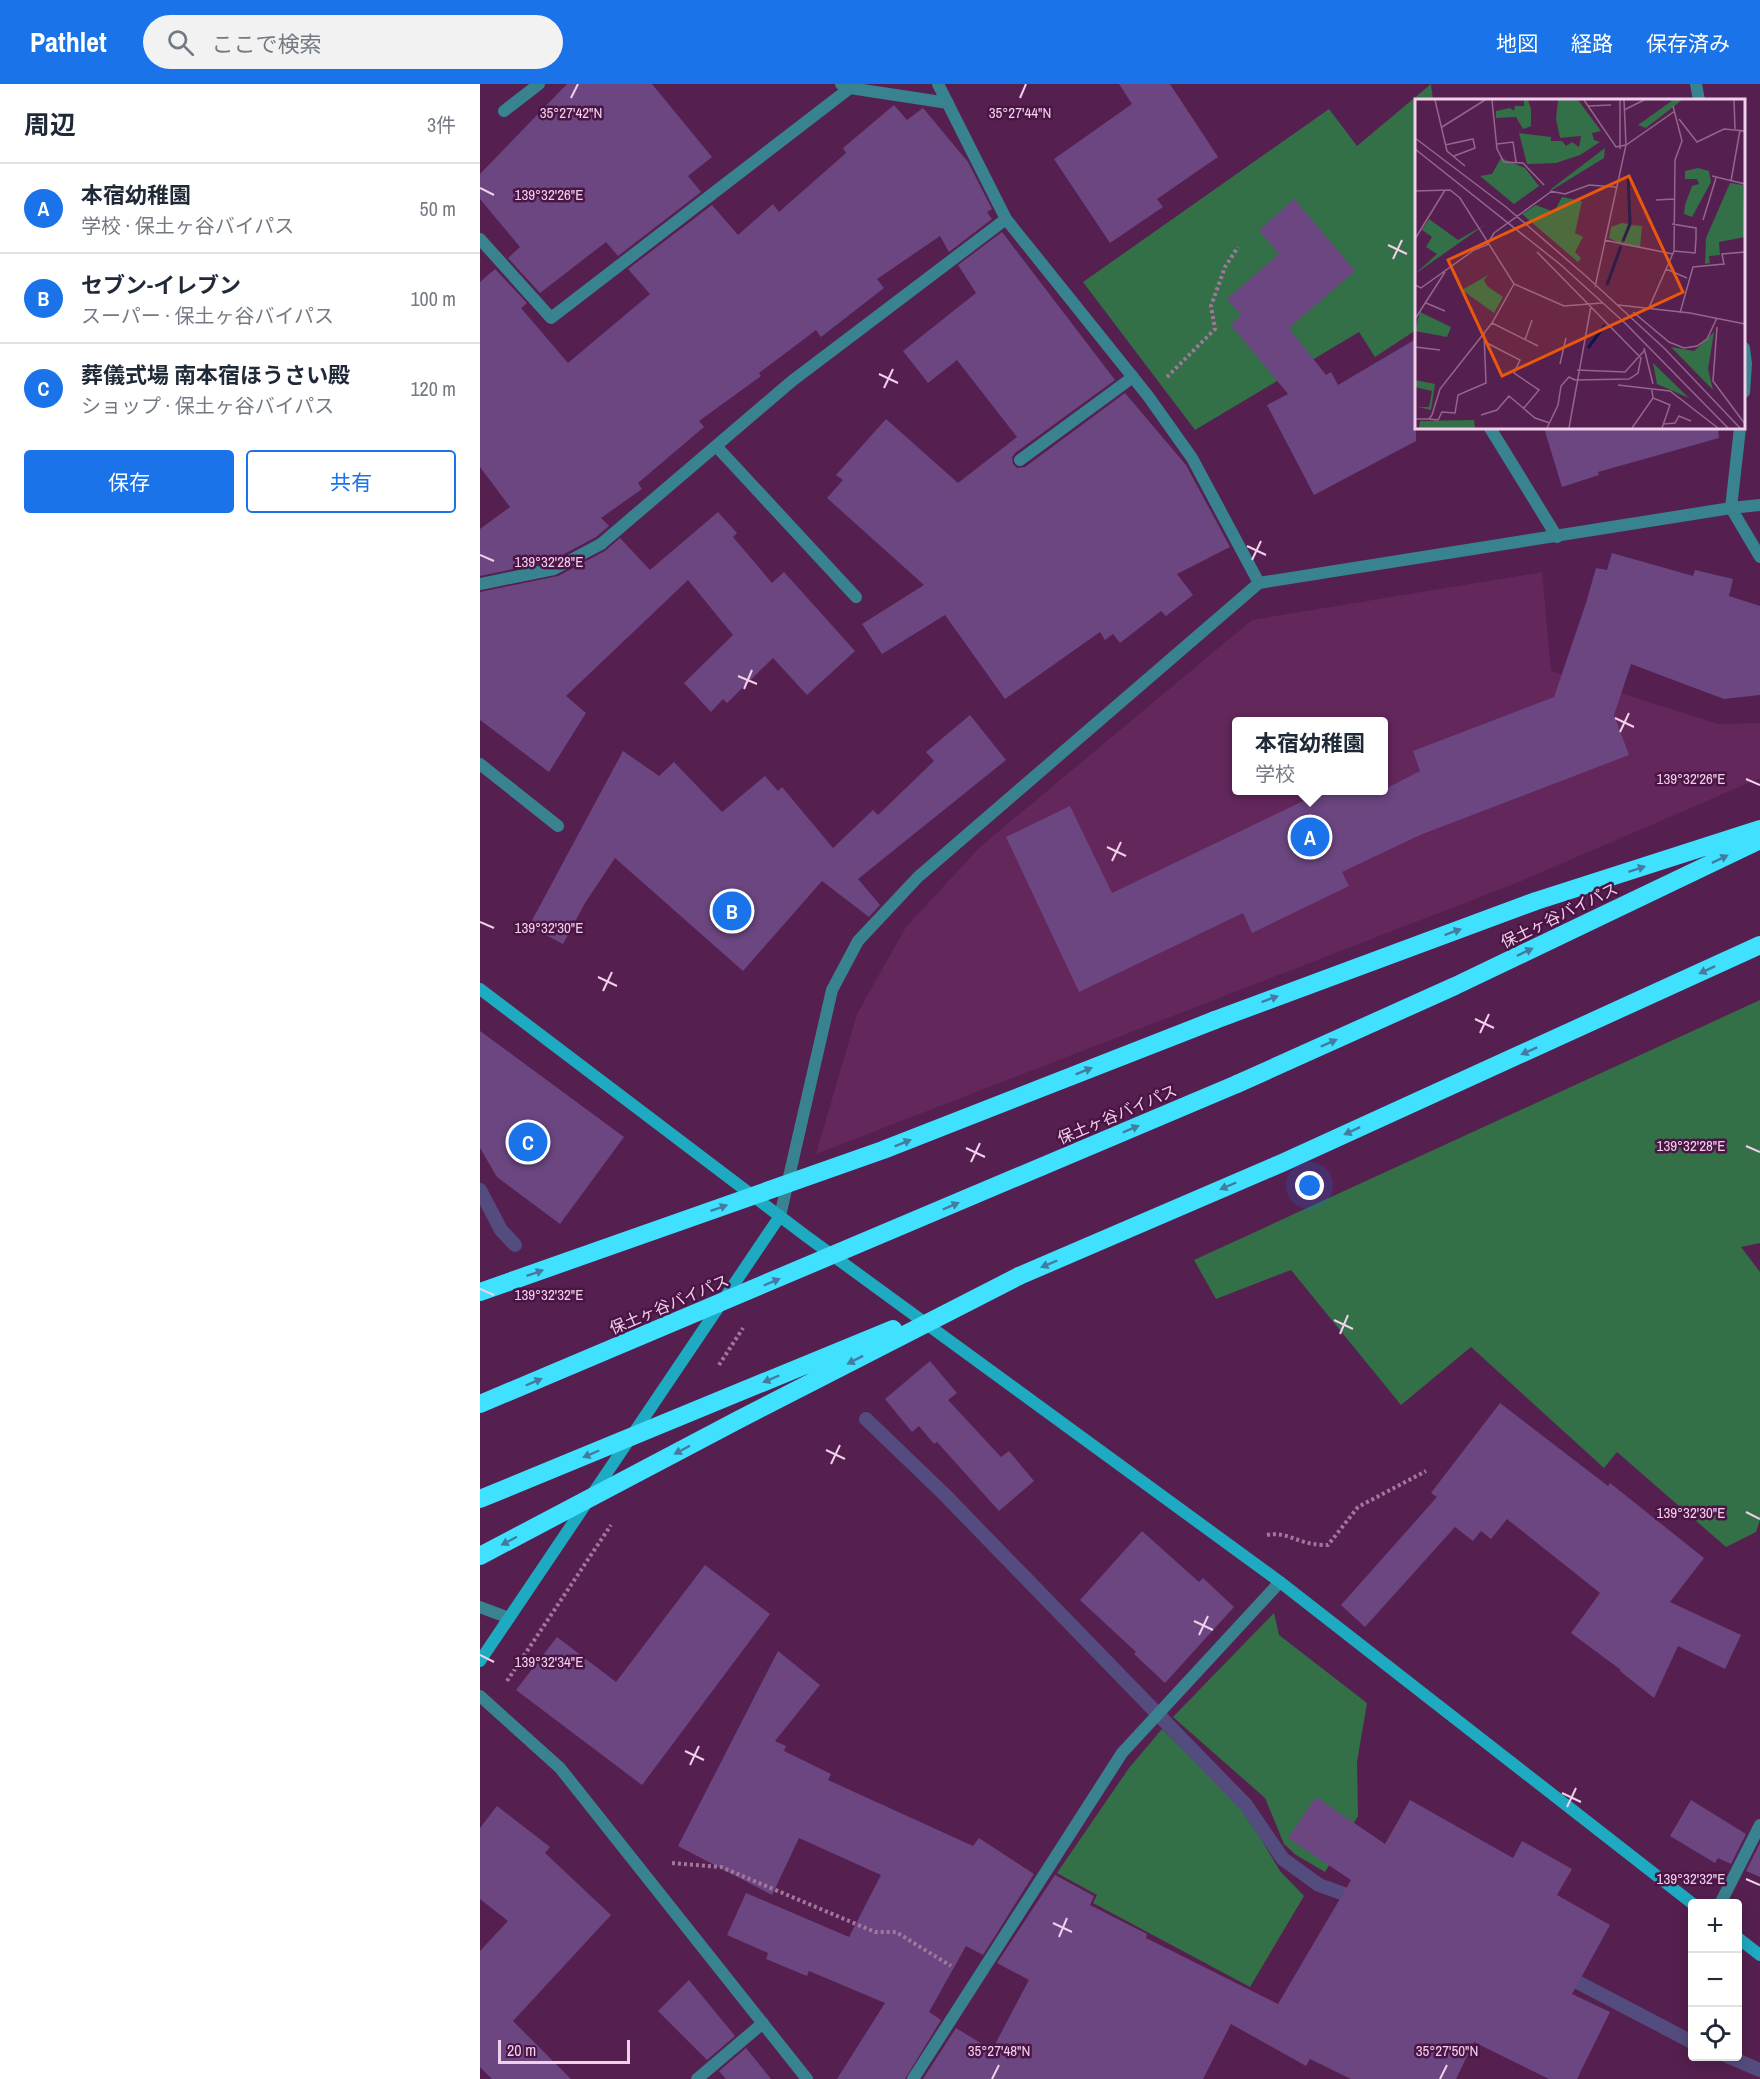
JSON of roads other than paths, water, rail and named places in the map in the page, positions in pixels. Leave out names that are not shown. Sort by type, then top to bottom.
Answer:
[{"type":"highway","points":[[480,1292],[884,1150],[1215,1020],[1536,901],[1760,829]]},
{"type":"highway","name":"保土ヶ谷バイパス","points":[[480,1404],[1237,1084],[1455,986],[1760,840]]},
{"type":"highway","points":[[480,1499],[1019,1276],[1282,1163],[1760,945]]},
{"type":"highway","points":[[480,1556],[1019,1276]]},
{"type":"street","points":[[504,111],[539,84]]},
{"type":"street","points":[[938,84],[1006,219],[1148,396],[1192,458],[1259,583]]},
{"type":"street","points":[[1695,84],[1699,99]]},
{"type":"street","points":[[480,239],[551,318],[846,86],[948,103]]},
{"type":"street","points":[[480,584],[554,569],[601,544],[792,381],[1006,219]]},
{"type":"street","points":[[1020,460],[1133,377]]},
{"type":"street","points":[[1491,429],[1557,537]]},
{"type":"street","points":[[1740,429],[1731,508],[1760,557]]},
{"type":"street","points":[[716,446],[856,597]]},
{"type":"street","points":[[480,1662],[780,1216],[832,990],[858,941],[918,876],[1259,583],[1760,505]]},
{"type":"street","points":[[480,764],[558,826]]},
{"type":"street","points":[[480,989],[780,1216],[1280,1582],[1688,1900]]},
{"type":"street","points":[[913,2079],[1122,1753],[1280,1582]]},
{"type":"street","points":[[480,1607],[509,1618]]},
{"type":"street","points":[[480,1696],[560,1768],[807,2079]]},
{"type":"street","points":[[1723,1899],[1760,1825]]},
{"type":"street","points":[[1742,1942],[1760,1955]]},
{"type":"street","points":[[697,2079],[763,2023]]},
{"type":"waterway","points":[[480,1190],[501,1230],[515,1245]]},
{"type":"waterway","points":[[866,1419],[944,1494],[1246,1805],[1283,1859],[1319,1885],[1358,1899]]},
{"type":"waterway","points":[[1564,1975],[1688,2040]]},
{"type":"waterway","points":[[1739,2061],[1760,2070]]},
{"type":"place","name":"本宿幼稚園","points":[[1310,837]]},
{"type":"place","name":"セブン-イレブン","points":[[732,911]]},
{"type":"place","name":"葬儀式場 南本宿ほうさい殿","points":[[528,1142]]}]
